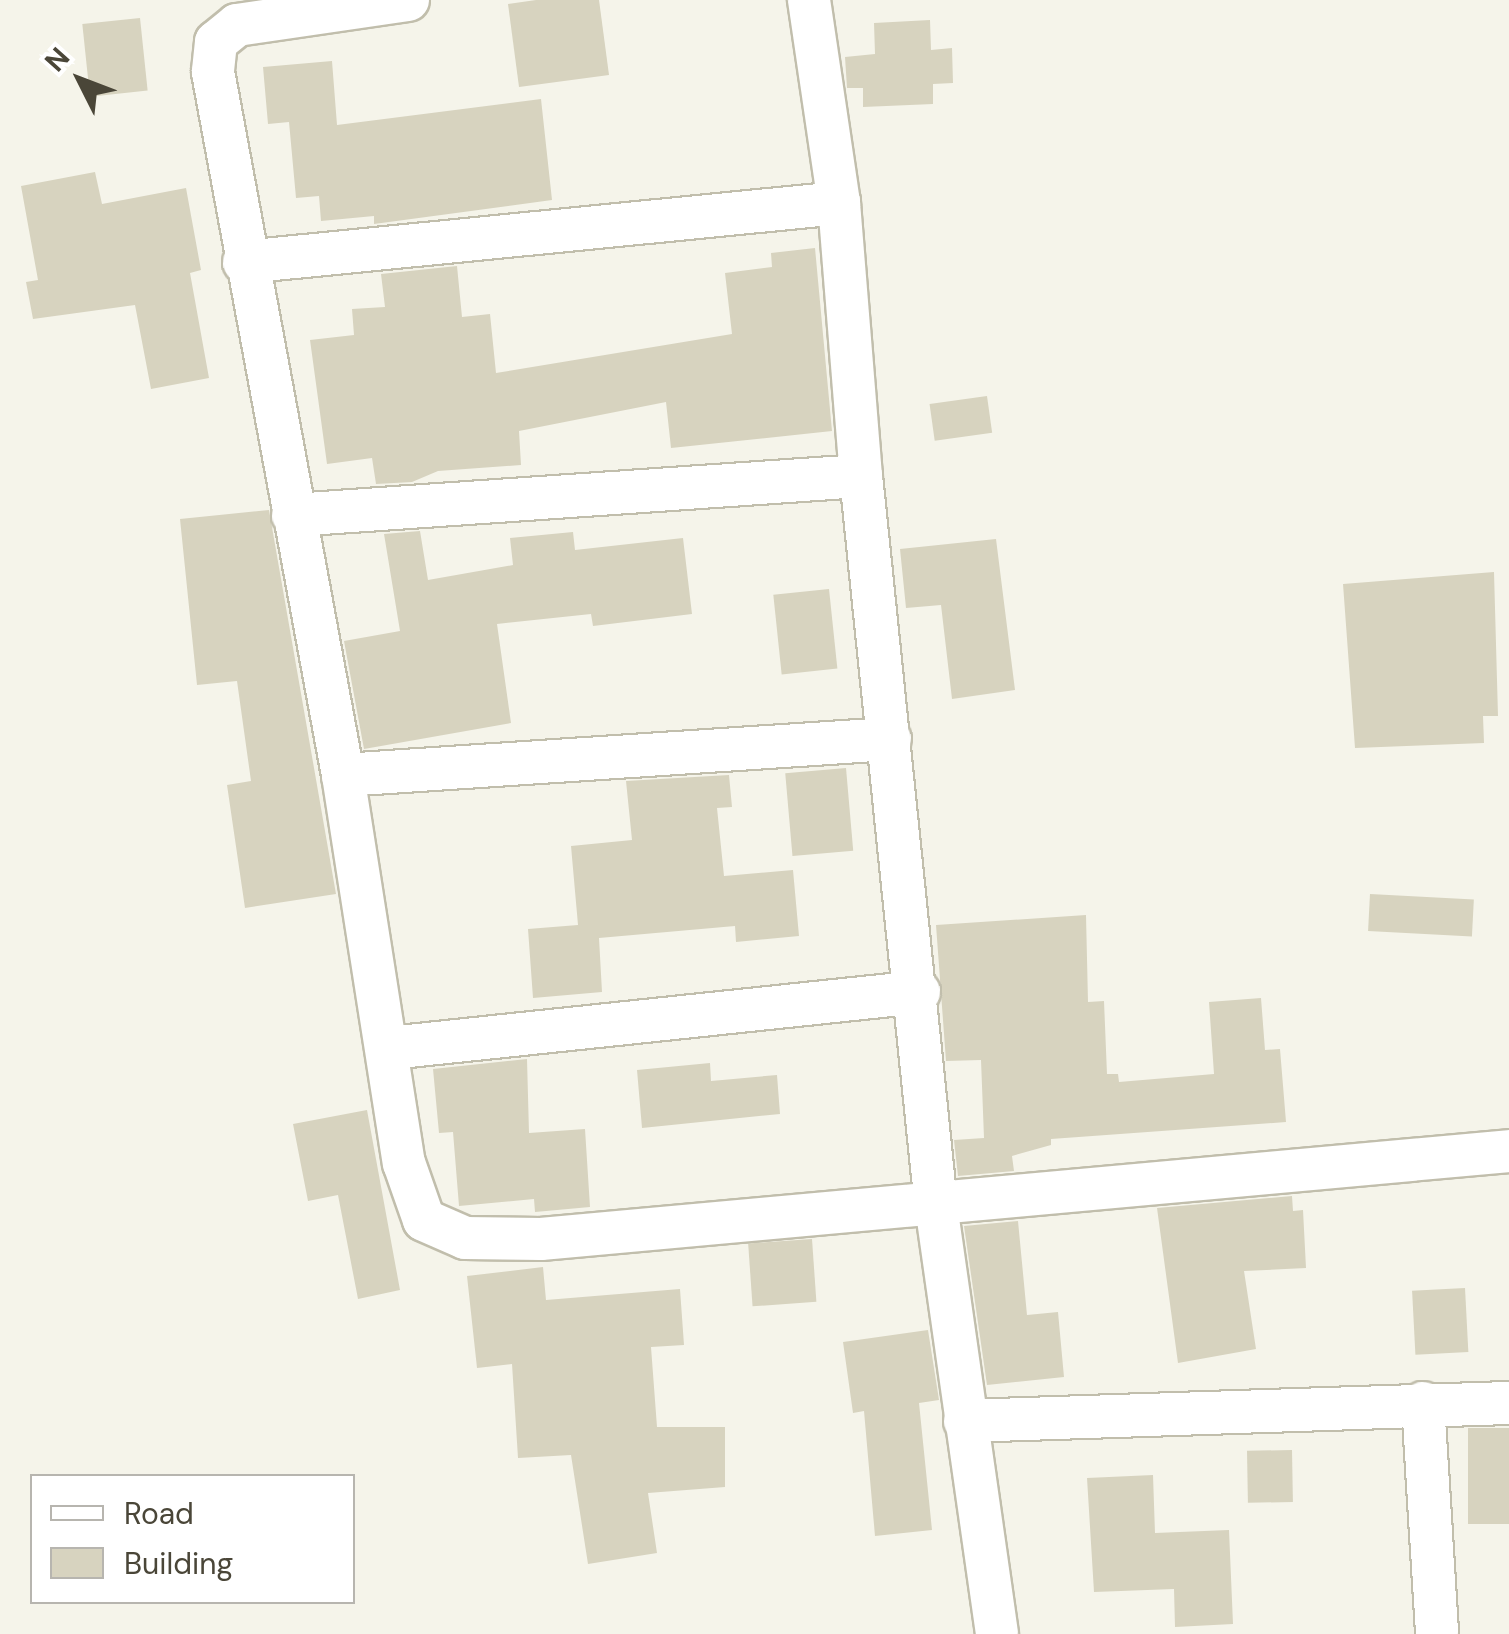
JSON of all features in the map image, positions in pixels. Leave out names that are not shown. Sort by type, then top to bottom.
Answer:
[{"type":"street","points":[[408,0],[255,19],[216,42],[213,72],[244,262],[344,776],[415,1209],[438,1230],[466,1238],[541,1239],[1509,1151]]},
{"type":"street","points":[[809,0],[840,203],[860,476],[919,992],[936,1204],[996,1634]]},
{"type":"street","points":[[244,262],[840,203]]},
{"type":"street","points":[[293,515],[860,476]]},
{"type":"street","points":[[344,776],[890,738]]},
{"type":"street","points":[[390,1048],[919,992]]},
{"type":"street","points":[[964,1421],[1509,1403]]},
{"type":"street","points":[[1423,1404],[1437,1634]]},
{"type":"building","points":[[599,0],[609,75],[519,87],[508,4]]},
{"type":"building","points":[[140,18],[148,91],[90,97],[82,24]]},
{"type":"building","points":[[930,20],[931,50],[952,48],[953,83],[933,84],[933,104],[863,107],[863,88],[847,88],[845,57],[875,54],[874,23]]},
{"type":"building","points":[[332,61],[337,125],[541,99],[552,200],[374,224],[374,216],[321,221],[319,196],[296,198],[289,122],[268,124],[263,67]]},
{"type":"building","points":[[95,172],[102,204],[186,188],[201,270],[190,273],[209,378],[151,389],[135,305],[33,319],[26,282],[38,280],[21,186]]},
{"type":"building","points":[[815,248],[832,431],[671,448],[666,402],[519,431],[521,465],[438,471],[412,482],[376,484],[372,458],[327,464],[310,340],[354,335],[352,309],[385,307],[381,274],[457,266],[462,317],[490,314],[496,373],[732,334],[725,273],[772,267],[771,253]]},
{"type":"building","points":[[987,396],[992,433],[935,441],[930,404]]},
{"type":"building","points":[[269,510],[336,894],[245,908],[227,785],[251,781],[237,681],[197,685],[180,519]]},
{"type":"building","points":[[420,531],[428,580],[513,565],[510,538],[573,532],[575,550],[683,538],[692,614],[593,626],[591,614],[497,624],[511,723],[364,749],[344,641],[400,631],[384,534]]},
{"type":"building","points":[[996,539],[1015,690],[952,699],[941,605],[906,608],[900,549]]},
{"type":"building","points":[[1494,572],[1498,716],[1483,716],[1484,743],[1355,748],[1343,584]]},
{"type":"building","points":[[829,589],[837,669],[782,674],[773,595]]},
{"type":"building","points":[[846,768],[853,851],[792,856],[785,773]]},
{"type":"building","points":[[729,775],[732,807],[717,808],[724,876],[793,870],[799,936],[736,942],[735,926],[599,938],[602,992],[533,998],[528,929],[578,925],[571,846],[632,840],[626,781]]},
{"type":"building","points":[[1370,894],[1474,899],[1472,936],[1368,931]]},
{"type":"building","points":[[1086,915],[1088,1002],[1104,1001],[1107,1074],[1118,1074],[1119,1082],[1214,1074],[1209,1002],[1261,998],[1265,1050],[1280,1049],[1286,1122],[1051,1139],[1051,1145],[1012,1156],[1014,1171],[958,1176],[954,1140],[984,1138],[981,1060],[946,1061],[936,925]]},
{"type":"building","points":[[527,1059],[529,1133],[585,1129],[590,1207],[535,1212],[534,1199],[459,1206],[453,1132],[439,1133],[433,1069]]},
{"type":"building","points":[[710,1063],[711,1081],[777,1075],[780,1114],[642,1128],[637,1070]]},
{"type":"building","points":[[367,1110],[400,1290],[358,1299],[338,1195],[308,1201],[293,1124]]},
{"type":"building","points":[[1292,1196],[1293,1211],[1303,1210],[1306,1268],[1244,1271],[1256,1349],[1178,1363],[1157,1208]]},
{"type":"building","points":[[1018,1221],[1027,1315],[1058,1312],[1064,1377],[987,1385],[964,1226]]},
{"type":"building","points":[[812,1239],[816,1302],[753,1306],[748,1243]]},
{"type":"building","points":[[543,1267],[546,1300],[680,1289],[684,1345],[651,1347],[657,1427],[725,1427],[725,1487],[648,1493],[657,1553],[588,1564],[571,1455],[518,1458],[512,1364],[477,1368],[467,1276]]},
{"type":"building","points":[[1465,1288],[1468,1352],[1415,1355],[1412,1291]]},
{"type":"building","points":[[928,1330],[939,1400],[919,1403],[932,1530],[875,1536],[864,1411],[853,1413],[843,1342]]},
{"type":"building","points":[[1468,1428],[1509,1428],[1509,1524],[1468,1524]]},
{"type":"building","points":[[1292,1450],[1293,1502],[1248,1503],[1247,1451]]},
{"type":"building","points":[[1153,1475],[1155,1533],[1229,1530],[1233,1624],[1175,1627],[1174,1589],[1094,1592],[1087,1478]]}]
